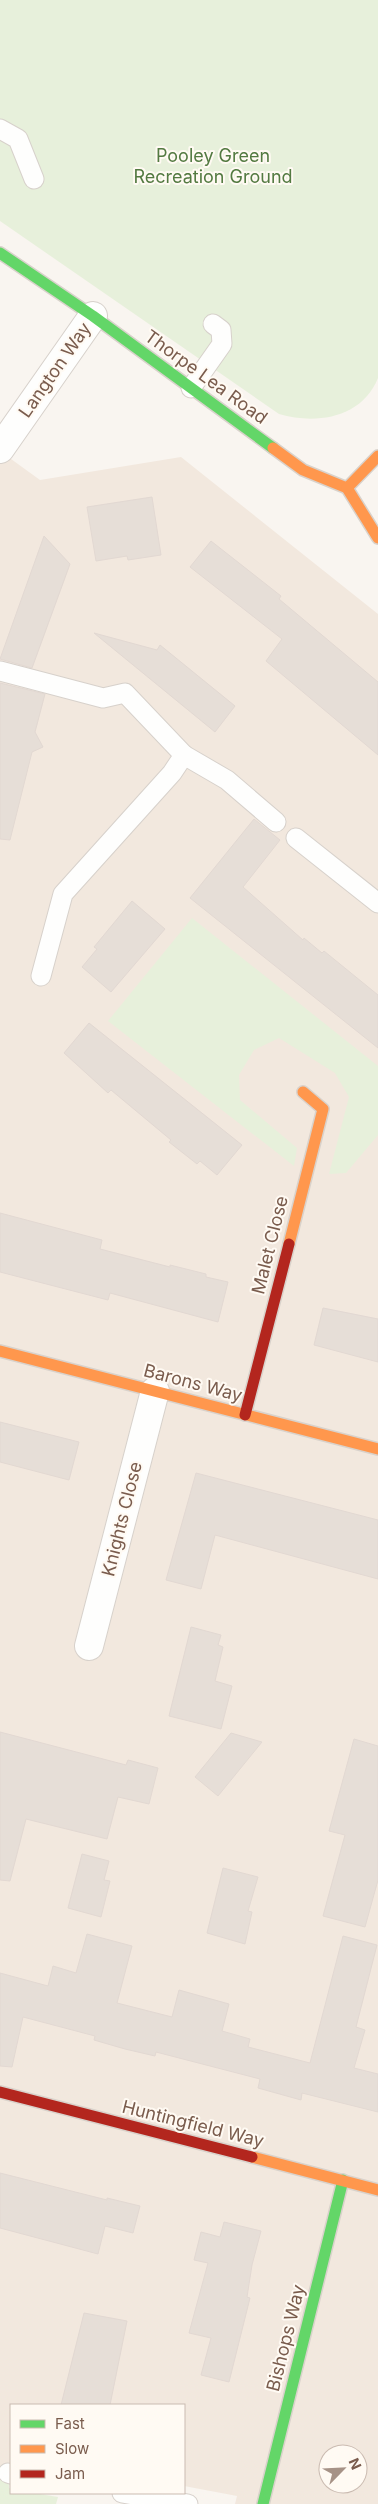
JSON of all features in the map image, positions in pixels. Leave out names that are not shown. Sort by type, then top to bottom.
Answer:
[{"type":"street","name":"Thorpe Lea Road","points":[[0,253],[93,316],[304,470],[347,488]]},
{"type":"street","name":"Langton Way","points":[[0,449],[93,316]]},
{"type":"street","points":[[378,456],[347,488],[378,538]]},
{"type":"street","name":"Malet Close","points":[[245,1415],[323,1109],[303,1092]]},
{"type":"street","name":"Barons Way","points":[[0,1351],[378,1449]]},
{"type":"street","name":"Knights Close","points":[[89,1646],[154,1391]]},
{"type":"street","name":"Huntingfield Way","points":[[0,2092],[378,2190]]},
{"type":"street","name":"Bishops Way","points":[[263,2504],[343,2180]]},
{"type":"lane","points":[[0,129],[18,139],[34,179]]},
{"type":"lane","points":[[191,388],[222,344],[221,330],[213,324]]},
{"type":"lane","points":[[0,671],[103,698],[125,693],[184,755],[227,780],[276,822]]},
{"type":"lane","points":[[41,976],[63,894],[172,773],[184,755]]},
{"type":"lane","points":[[296,838],[378,903]]},
{"type":"lane","points":[[128,2494],[188,2504]]},
{"type":"shaded area","points":[[0,451],[40,480],[181,457],[378,614],[378,2504],[235,2504],[237,2496],[185,2486],[185,2404],[10,2404],[10,2466],[8,2473],[0,2471]]},
{"type":"green space","name":"Pooley Green Recreation Ground","points":[[0,0],[378,0],[378,378],[371,391],[361,402],[349,410],[322,418],[308,419],[279,414],[0,221]]},
{"type":"green space","points":[[192,918],[378,1066],[378,1135],[346,1173],[329,1174],[349,1097],[335,1073],[279,1038],[254,1050],[239,1075],[240,1100],[297,1148],[294,1166],[108,1021]]},
{"type":"green space","points":[[0,2471],[8,2473],[10,2494],[40,2494],[58,2497],[56,2504],[0,2504]]},
{"type":"building","points":[[152,497],[161,555],[128,560],[127,556],[96,561],[87,507]]},
{"type":"building","points":[[44,536],[70,564],[32,668],[0,659]]},
{"type":"building","points":[[211,541],[281,596],[279,599],[378,682],[378,755],[266,661],[282,639],[190,567]]},
{"type":"building","points":[[94,633],[157,650],[160,645],[235,706],[215,732]]},
{"type":"building","points":[[0,683],[45,694],[35,732],[43,747],[32,752],[10,840],[0,839]]},
{"type":"building","points":[[254,819],[280,840],[243,887],[303,940],[304,938],[322,953],[324,951],[378,995],[378,1048],[190,898]]},
{"type":"building","points":[[132,901],[165,929],[111,992],[82,967],[97,949],[94,947]]},
{"type":"building","points":[[89,1023],[242,1145],[217,1175],[200,1161],[197,1164],[169,1142],[171,1140],[111,1090],[108,1093],[64,1053]]},
{"type":"building","points":[[0,1213],[102,1240],[100,1249],[206,1274],[206,1277],[228,1282],[218,1322],[110,1293],[108,1300],[0,1272]]},
{"type":"building","points":[[323,1308],[378,1319],[378,1362],[314,1345]]},
{"type":"building","points":[[0,1422],[79,1442],[69,1480],[0,1462]]},
{"type":"building","points":[[196,1473],[378,1520],[378,1579],[215,1535],[201,1589],[166,1580]]},
{"type":"building","points":[[191,1627],[221,1635],[218,1645],[223,1647],[215,1681],[232,1686],[221,1729],[169,1716]]},
{"type":"building","points":[[0,1732],[126,1765],[128,1760],[158,1768],[149,1804],[118,1797],[107,1839],[26,1819],[10,1881],[0,1880]]},
{"type":"building","points":[[231,1733],[262,1742],[218,1796],[195,1777]]},
{"type":"building","points":[[354,1739],[378,1746],[378,1880],[365,1927],[323,1916],[345,1835],[329,1831]]},
{"type":"building","points":[[82,1854],[109,1861],[104,1880],[110,1881],[101,1917],[68,1908]]},
{"type":"building","points":[[223,1868],[258,1877],[248,1911],[252,1912],[245,1944],[207,1933]]},
{"type":"building","points":[[87,1934],[132,1946],[117,2003],[172,2017],[179,1990],[229,2004],[222,2031],[250,2039],[248,2047],[310,2063],[343,1936],[377,1945],[356,2027],[365,2030],[354,2068],[378,2074],[378,2112],[302,2093],[301,2100],[258,2088],[260,2079],[156,2052],[155,2056],[125,2049],[94,2040],[95,2036],[23,2017],[12,2067],[0,2066],[0,1973],[48,1986],[53,1966],[76,1973]]},
{"type":"building","points":[[0,2173],[107,2200],[107,2198],[140,2206],[133,2233],[105,2226],[98,2254],[0,2228]]},
{"type":"building","points":[[224,2222],[261,2231],[252,2265],[247,2297],[250,2298],[229,2382],[201,2375],[211,2338],[189,2333],[208,2263],[194,2260],[201,2232],[220,2237]]},
{"type":"building","points":[[84,2313],[127,2321],[110,2404],[61,2404]]},
{"type":"traffic: fast","points":[[0,253],[93,316],[273,448]]},
{"type":"traffic: fast","points":[[263,2504],[343,2180]]},
{"type":"traffic: slow","points":[[273,448],[303,470],[347,488],[378,538]]},
{"type":"traffic: slow","points":[[347,488],[378,456]]},
{"type":"traffic: slow","points":[[289,1244],[323,1109],[303,1092]]},
{"type":"traffic: slow","points":[[0,1351],[378,1449]]},
{"type":"traffic: slow","points":[[252,2157],[378,2190]]},
{"type":"traffic: jam","points":[[245,1415],[289,1244]]},
{"type":"traffic: jam","points":[[0,2092],[252,2157]]}]
